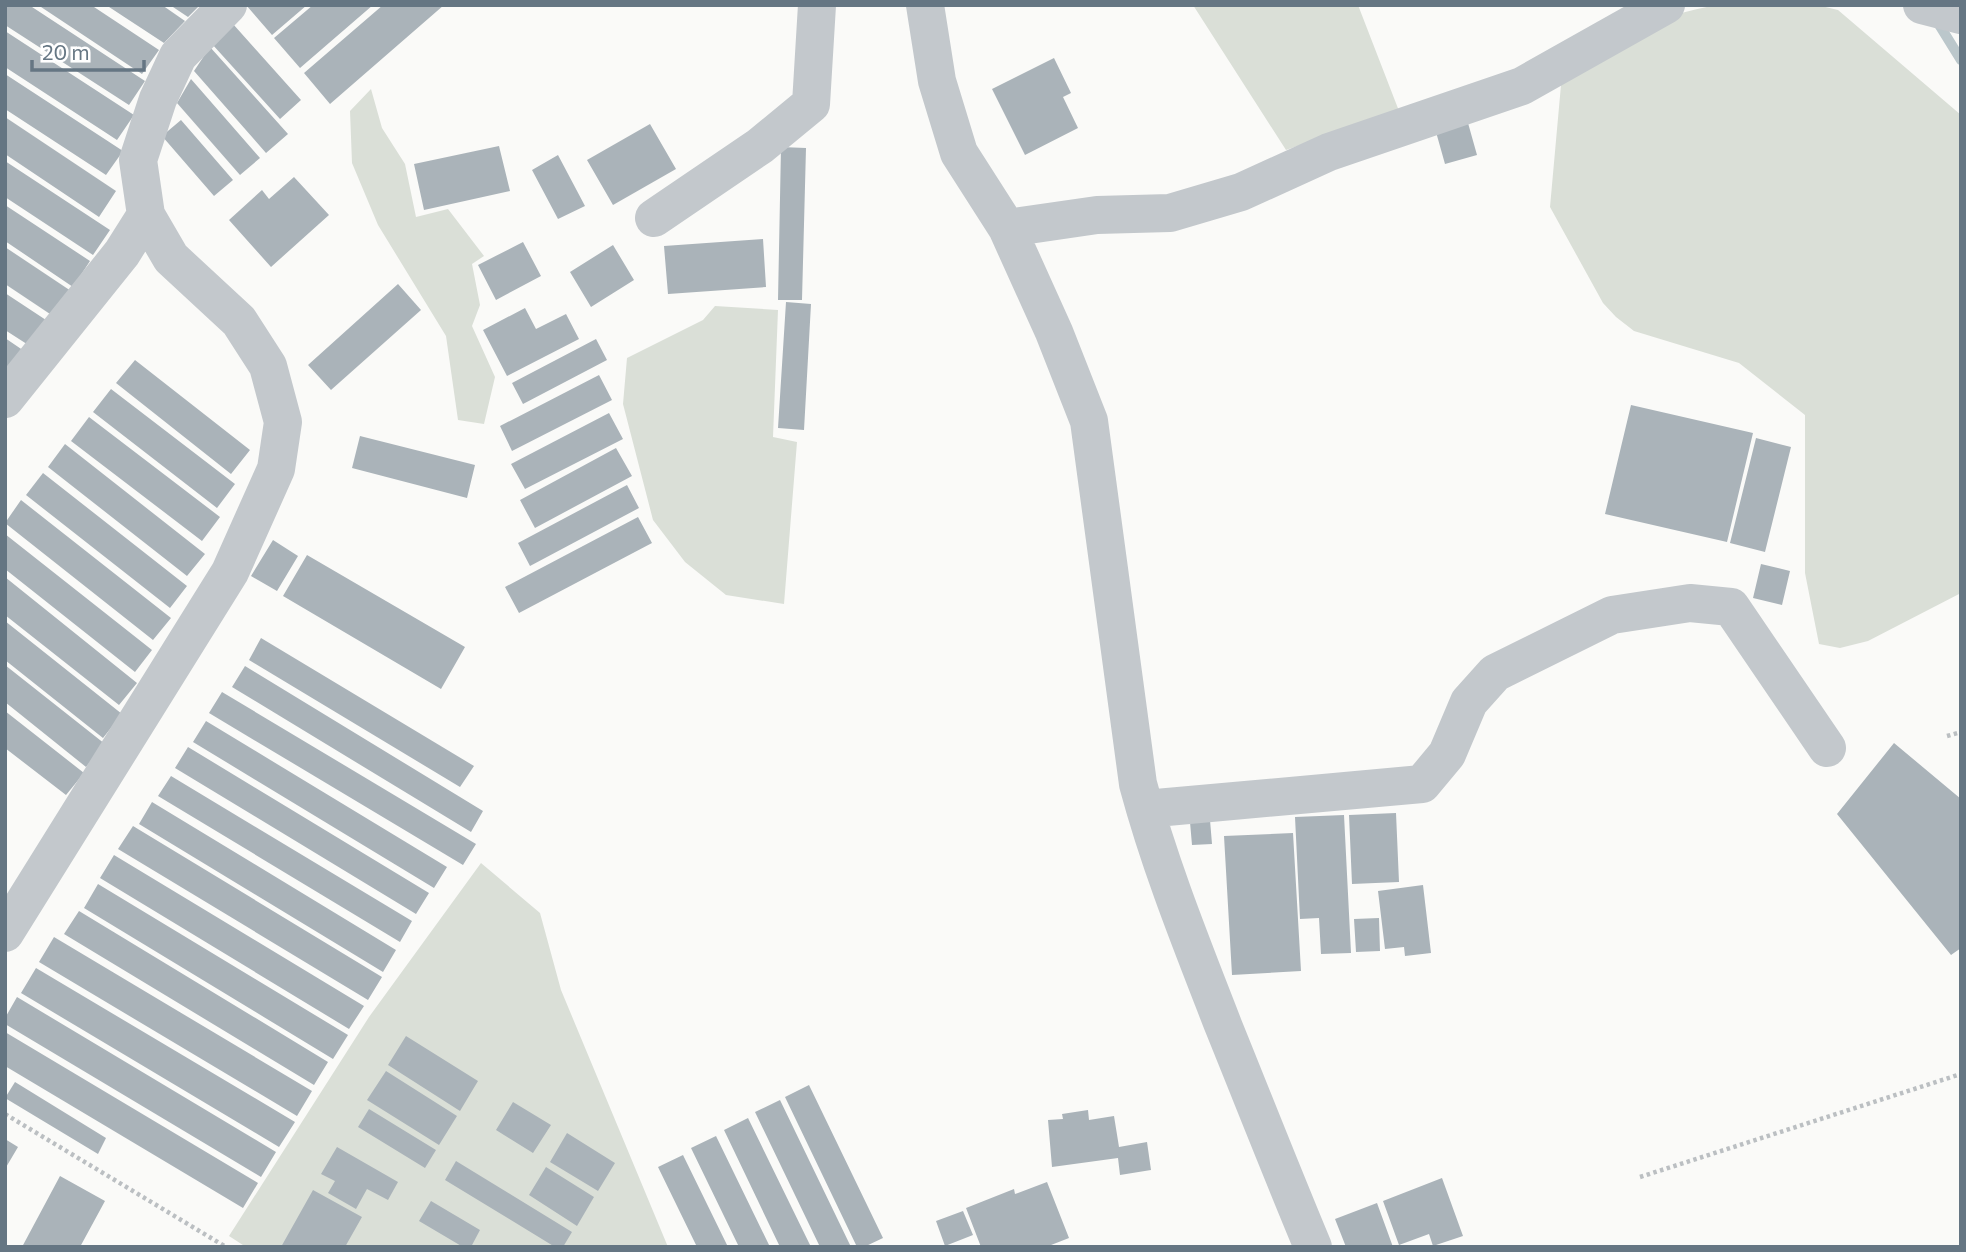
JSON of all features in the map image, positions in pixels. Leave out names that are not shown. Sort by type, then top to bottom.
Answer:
[{"type":"lane","points":[[5,933],[230,572],[276,470],[283,422],[268,366],[239,321],[171,258],[146,215],[138,160],[158,99],[178,56],[228,5]]},
{"type":"lane","points":[[654,218],[760,145],[811,104],[817,5]]},
{"type":"lane","points":[[925,5],[937,81],[959,153],[1007,228],[1054,332],[1089,421],[1116,632],[1145,809],[1155,846],[1313,1247]]},
{"type":"lane","points":[[1007,228],[1097,215],[1170,213],[1241,192],[1329,152],[1522,86],[1666,5]]},
{"type":"lane","points":[[5,399],[122,253],[146,215]]},
{"type":"lane","points":[[1145,809],[1422,784],[1447,754],[1469,702],[1495,673],[1612,615],[1690,603],[1731,607],[1827,748]]},
{"type":"path","points":[[1947,736],[1961,732]]},
{"type":"path","points":[[1640,1177],[1961,1074]]},
{"type":"path","points":[[5,1114],[226,1247]]},
{"type":"shaded area","points":[[1193,5],[1358,5],[1399,111],[1286,150]]},
{"type":"shaded area","points":[[1720,5],[1817,5],[1838,10],[1961,115],[1961,593],[1868,641],[1840,648],[1819,644],[1805,573],[1805,415],[1739,363],[1634,331],[1616,317],[1603,303],[1550,207],[1561,85],[1617,45],[1654,24],[1696,9]]},
{"type":"shaded area","points":[[371,89],[382,128],[405,164],[416,217],[448,209],[484,256],[472,264],[480,305],[472,326],[495,377],[484,424],[458,420],[446,336],[378,225],[352,163],[350,111]]},
{"type":"shaded area","points":[[715,306],[778,310],[773,437],[797,442],[784,604],[726,595],[685,562],[653,520],[623,404],[627,358],[703,320]]},
{"type":"shaded area","points":[[481,863],[540,913],[561,990],[668,1247],[246,1247],[229,1236],[369,1017]]},
{"type":"building","points":[[5,5],[29,5],[145,81],[129,105],[5,25]]},
{"type":"building","points":[[38,5],[91,5],[159,50],[142,74]]},
{"type":"building","points":[[106,5],[162,5],[185,21],[164,43]]},
{"type":"building","points":[[170,5],[200,5],[188,17]]},
{"type":"building","points":[[246,5],[307,5],[272,35]]},
{"type":"building","points":[[313,5],[373,5],[300,68],[274,38]]},
{"type":"building","points":[[383,5],[444,5],[330,104],[304,73]]},
{"type":"building","points":[[233,24],[301,100],[280,119],[212,44]]},
{"type":"building","points":[[5,31],[134,115],[117,140],[5,67]]},
{"type":"building","points":[[210,47],[288,134],[266,153],[194,71]]},
{"type":"building","points":[[1054,58],[1071,93],[1063,97],[1078,128],[1025,155],[992,89]]},
{"type":"building","points":[[5,74],[123,151],[106,175],[5,109]]},
{"type":"building","points":[[191,79],[260,158],[240,175],[177,103]]},
{"type":"building","points":[[5,117],[116,191],[99,217],[5,154]]},
{"type":"building","points":[[181,120],[233,180],[214,196],[162,136]]},
{"type":"building","points":[[1468,123],[1477,155],[1445,164],[1436,132]]},
{"type":"building","points":[[650,124],[676,169],[613,205],[587,160]]},
{"type":"building","points":[[499,146],[510,191],[424,210],[414,164]]},
{"type":"building","points":[[781,147],[806,148],[802,300],[778,300]]},
{"type":"building","points":[[558,155],[585,206],[558,219],[532,170]]},
{"type":"building","points":[[5,161],[110,230],[93,255],[5,197]]},
{"type":"building","points":[[294,177],[329,215],[271,267],[229,220],[262,190],[269,199]]},
{"type":"building","points":[[5,205],[90,261],[73,287],[5,241]]},
{"type":"building","points":[[763,239],[766,287],[668,294],[664,246]]},
{"type":"building","points":[[523,242],[541,276],[496,300],[478,265]]},
{"type":"building","points":[[613,245],[634,280],[591,307],[570,272]]},
{"type":"building","points":[[5,247],[71,291],[53,316],[5,284]]},
{"type":"building","points":[[398,284],[421,310],[331,390],[308,365]]},
{"type":"building","points":[[5,293],[49,322],[33,348],[5,330]]},
{"type":"building","points":[[786,302],[811,304],[804,430],[778,428]]},
{"type":"building","points":[[525,308],[536,329],[566,314],[579,339],[507,376],[483,330]]},
{"type":"building","points":[[5,338],[30,355],[5,374]]},
{"type":"building","points":[[596,339],[607,360],[523,404],[512,383]]},
{"type":"building","points":[[135,360],[250,450],[231,474],[116,383]]},
{"type":"building","points":[[599,375],[612,400],[512,451],[500,426]]},
{"type":"building","points":[[111,389],[235,484],[217,508],[93,412]]},
{"type":"building","points":[[1631,405],[1753,433],[1727,542],[1605,514]]},
{"type":"building","points":[[609,413],[623,439],[525,489],[511,464]]},
{"type":"building","points":[[89,417],[220,517],[202,541],[71,441]]},
{"type":"building","points":[[360,436],[475,465],[467,498],[352,468]]},
{"type":"building","points":[[1756,438],[1791,447],[1765,552],[1730,543]]},
{"type":"building","points":[[65,444],[205,554],[187,576],[48,467]]},
{"type":"building","points":[[616,448],[632,476],[535,528],[520,500]]},
{"type":"building","points":[[43,473],[187,586],[170,608],[26,495]]},
{"type":"building","points":[[627,485],[639,508],[530,566],[518,543]]},
{"type":"building","points":[[21,500],[171,618],[153,640],[5,523]]},
{"type":"building","points":[[638,517],[652,543],[519,613],[505,587]]},
{"type":"building","points":[[5,534],[152,650],[135,672],[5,569]]},
{"type":"building","points":[[273,540],[298,556],[277,591],[251,576]]},
{"type":"building","points":[[307,555],[465,647],[441,689],[283,596]]},
{"type":"building","points":[[1761,564],[1790,571],[1782,605],[1753,598]]},
{"type":"building","points":[[5,577],[137,683],[119,705],[5,615]]},
{"type":"building","points":[[5,621],[122,714],[103,738],[5,660]]},
{"type":"building","points":[[261,638],[474,766],[460,787],[249,660]]},
{"type":"building","points":[[5,665],[105,744],[86,767],[5,702]]},
{"type":"building","points":[[245,666],[483,811],[471,832],[232,687]]},
{"type":"building","points":[[222,692],[476,844],[463,865],[209,713]]},
{"type":"building","points":[[5,711],[84,773],[66,795],[5,748]]},
{"type":"building","points":[[206,721],[447,867],[434,888],[193,742]]},
{"type":"building","points":[[1894,743],[1961,799],[1961,948],[1951,955],[1837,814]]},
{"type":"building","points":[[188,747],[429,893],[416,914],[175,768]]},
{"type":"building","points":[[171,776],[412,921],[400,942],[158,796]]},
{"type":"building","points":[[152,802],[396,950],[383,972],[139,824]]},
{"type":"building","points":[[1396,813],[1399,882],[1352,884],[1349,815]]},
{"type":"building","points":[[1344,815],[1351,953],[1321,954],[1319,918],[1300,919],[1295,817]]},
{"type":"building","points":[[1210,820],[1212,844],[1192,845],[1190,822]]},
{"type":"building","points":[[133,826],[382,977],[368,1000],[118,849]]},
{"type":"building","points":[[1293,833],[1301,971],[1232,975],[1224,836]]},
{"type":"building","points":[[114,855],[364,1006],[349,1029],[100,878]]},
{"type":"building","points":[[98,884],[348,1035],[333,1059],[84,908]]},
{"type":"building","points":[[1423,885],[1431,953],[1405,956],[1404,947],[1385,949],[1378,891]]},
{"type":"building","points":[[79,911],[328,1062],[314,1085],[64,934]]},
{"type":"building","points":[[1379,918],[1380,951],[1356,952],[1354,919]]},
{"type":"building","points":[[54,937],[312,1091],[297,1116],[39,962]]},
{"type":"building","points":[[36,968],[295,1122],[279,1147],[21,993]]},
{"type":"building","points":[[17,997],[276,1152],[261,1177],[5,1024],[5,1018]]},
{"type":"building","points":[[5,1032],[258,1183],[243,1208],[5,1066]]},
{"type":"building","points":[[406,1036],[478,1081],[460,1111],[388,1065]]},
{"type":"building","points":[[386,1071],[457,1116],[439,1145],[367,1100]]},
{"type":"building","points":[[15,1082],[106,1138],[98,1154],[5,1098]]},
{"type":"building","points":[[809,1085],[883,1238],[864,1247],[857,1247],[785,1097]]},
{"type":"building","points":[[780,1100],[851,1247],[820,1247],[755,1112]]},
{"type":"building","points":[[513,1102],[551,1125],[533,1153],[496,1130]]},
{"type":"building","points":[[369,1109],[436,1150],[425,1168],[358,1127]]},
{"type":"building","points":[[1088,1110],[1089,1120],[1114,1116],[1119,1147],[1147,1142],[1151,1170],[1120,1175],[1118,1158],[1052,1167],[1048,1120],[1063,1119],[1062,1114]]},
{"type":"building","points":[[748,1118],[811,1247],[780,1247],[724,1130]]},
{"type":"building","points":[[567,1133],[615,1163],[598,1191],[550,1162]]},
{"type":"building","points":[[716,1136],[770,1247],[739,1247],[691,1148]]},
{"type":"building","points":[[5,1139],[18,1147],[5,1169]]},
{"type":"building","points":[[337,1147],[398,1182],[388,1200],[367,1189],[356,1209],[328,1193],[335,1181],[321,1174]]},
{"type":"building","points":[[683,1155],[728,1247],[697,1247],[658,1167]]},
{"type":"building","points":[[456,1161],[572,1232],[563,1247],[555,1247],[445,1180]]},
{"type":"building","points":[[546,1167],[594,1197],[577,1226],[529,1195]]},
{"type":"building","points":[[60,1176],[105,1201],[80,1247],[22,1247]]},
{"type":"building","points":[[1442,1178],[1463,1236],[1433,1246],[1429,1234],[1399,1245],[1383,1201]]},
{"type":"building","points":[[1047,1182],[1069,1238],[1046,1247],[981,1247],[966,1208],[1014,1189],[1015,1194]]},
{"type":"building","points":[[313,1190],[362,1217],[345,1247],[281,1247]]},
{"type":"building","points":[[431,1201],[480,1230],[471,1247],[463,1247],[419,1221]]},
{"type":"building","points":[[1377,1203],[1393,1247],[1346,1247],[1335,1219]]},
{"type":"building","points":[[963,1211],[973,1235],[945,1246],[936,1221]]},
{"type":"waterway","points":[[1935,18],[1961,60]]}]
